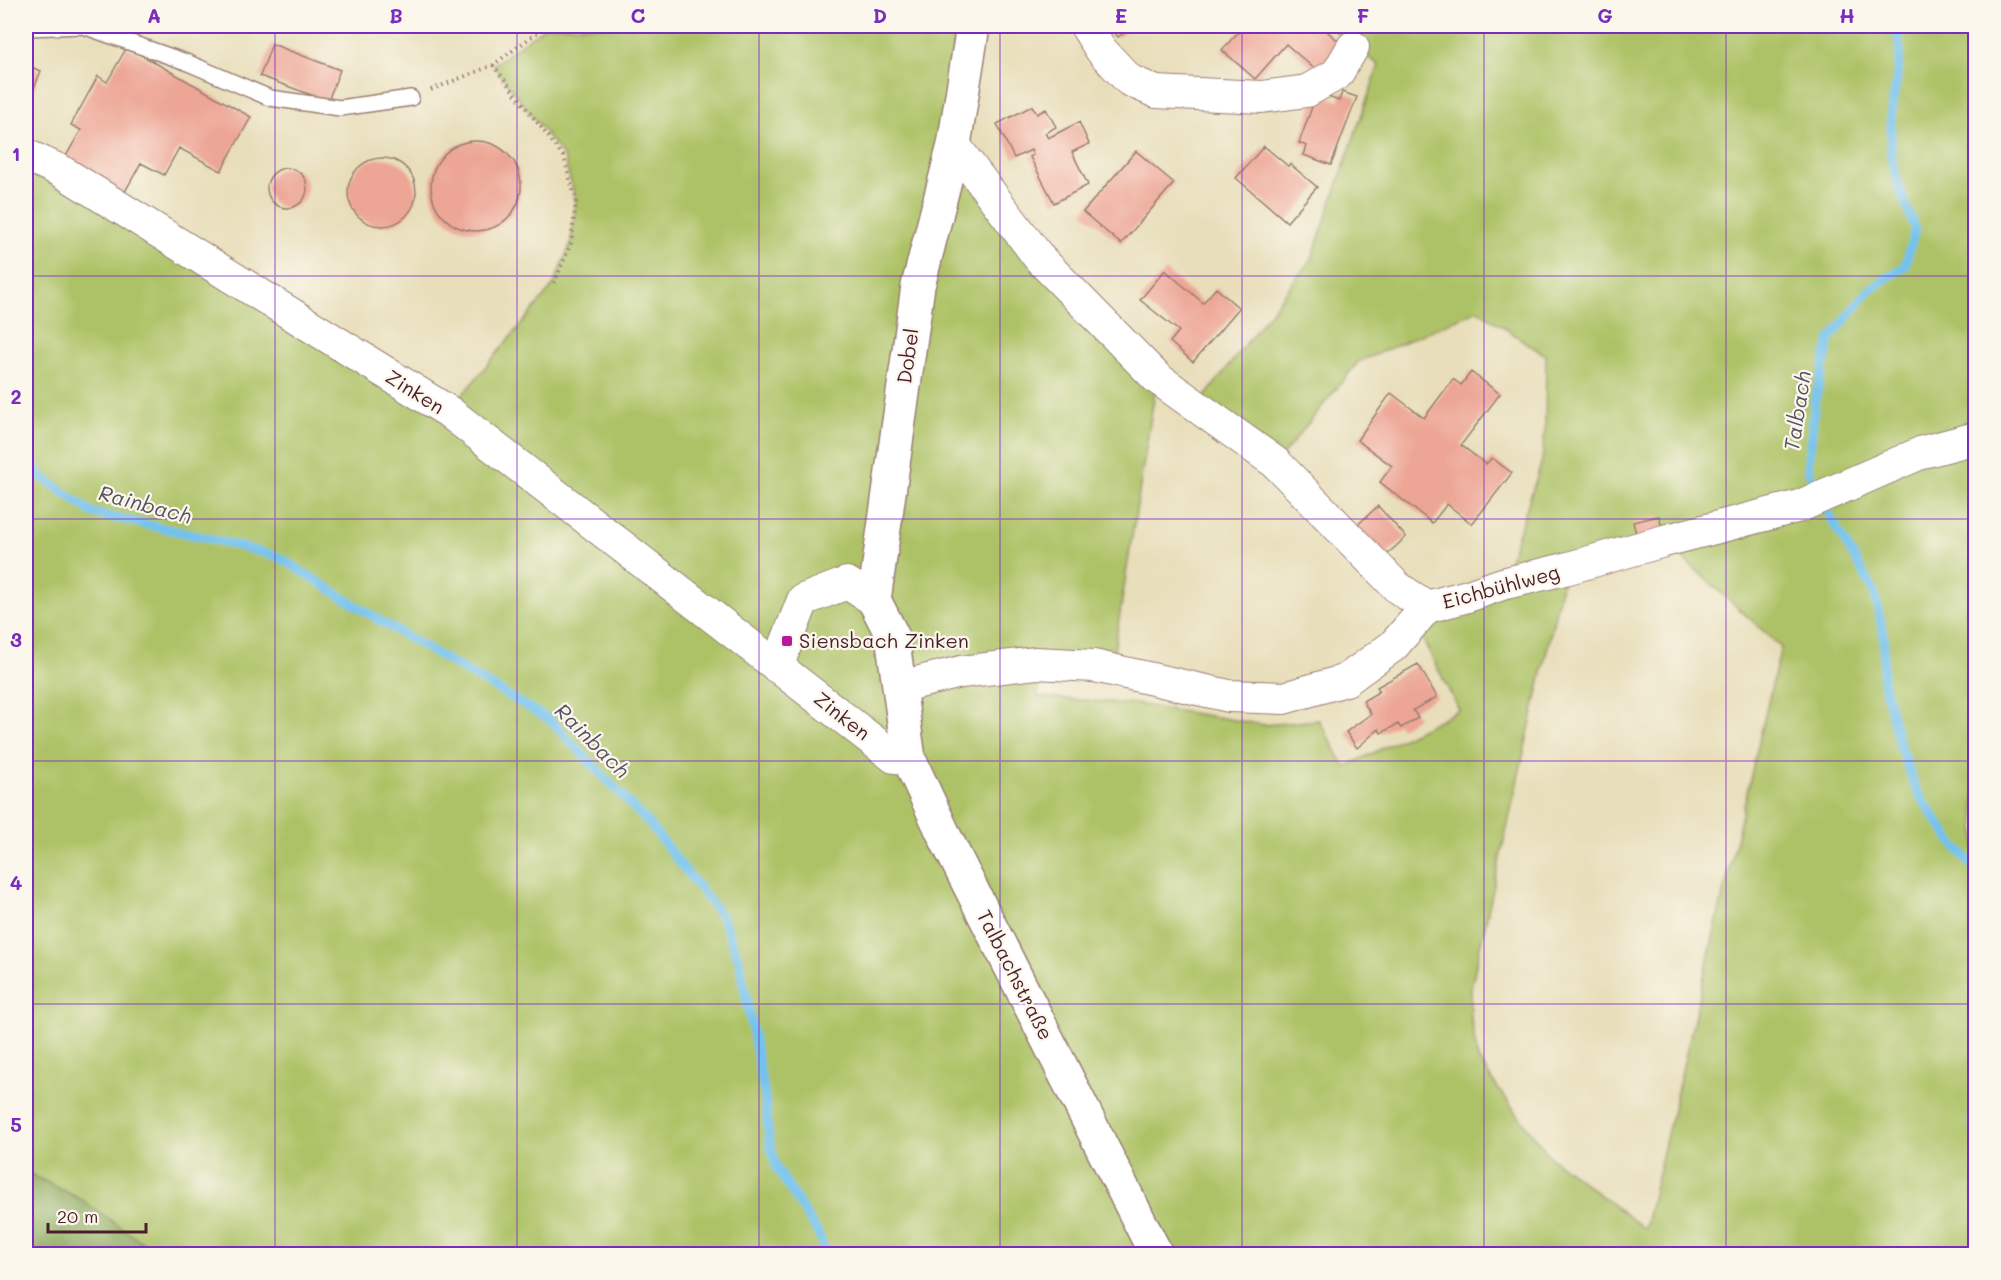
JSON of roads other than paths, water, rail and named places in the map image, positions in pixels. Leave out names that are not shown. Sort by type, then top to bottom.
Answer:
[{"type":"street","name":"Dobel","points":[[874,600],[918,286],[954,145],[973,26]]},
{"type":"street","points":[[1086,26],[1101,50],[1129,80],[1156,92],[1262,97],[1307,91],[1337,74],[1353,47]]},
{"type":"street","points":[[954,145],[1040,260],[1157,378],[1276,463],[1398,588],[1427,607]]},
{"type":"street","name":"Zinken","points":[[26,155],[61,171],[448,412],[894,757],[909,759]]},
{"type":"street","name":"Eichbühlweg","points":[[899,687],[961,672],[1036,663],[1094,666],[1230,696],[1284,698],[1346,680],[1393,646],[1427,607],[1502,584],[1800,506],[1923,452],[1976,438]]},
{"type":"street","points":[[777,667],[802,600],[847,583],[874,600],[892,635],[899,687]]},
{"type":"street","name":"Talbachstraße","points":[[899,687],[909,759],[945,837],[1156,1254]]},
{"type":"lane","points":[[26,28],[83,26],[186,62],[270,98],[340,108],[411,98]]},
{"type":"waterway","name":"Talbach","points":[[1897,26],[1900,55],[1891,117],[1891,157],[1898,184],[1915,229],[1905,266],[1869,290],[1830,339],[1815,401],[1808,469],[1834,524],[1874,591],[1884,636],[1883,681],[1899,744],[1917,792],[1952,842],[1976,870]]},
{"type":"waterway","name":"Rainbach","points":[[26,449],[38,474],[93,513],[208,538],[279,557],[387,625],[550,720],[650,825],[722,917],[739,960],[765,1097],[769,1140],[776,1167],[819,1235],[826,1254]]},
{"type":"waterway","name":"Talbach","points":[[1976,1109],[1973,1118],[1976,1131]]},
{"type":"place","name":"Siensbach Zinken","points":[[787,641]]}]
